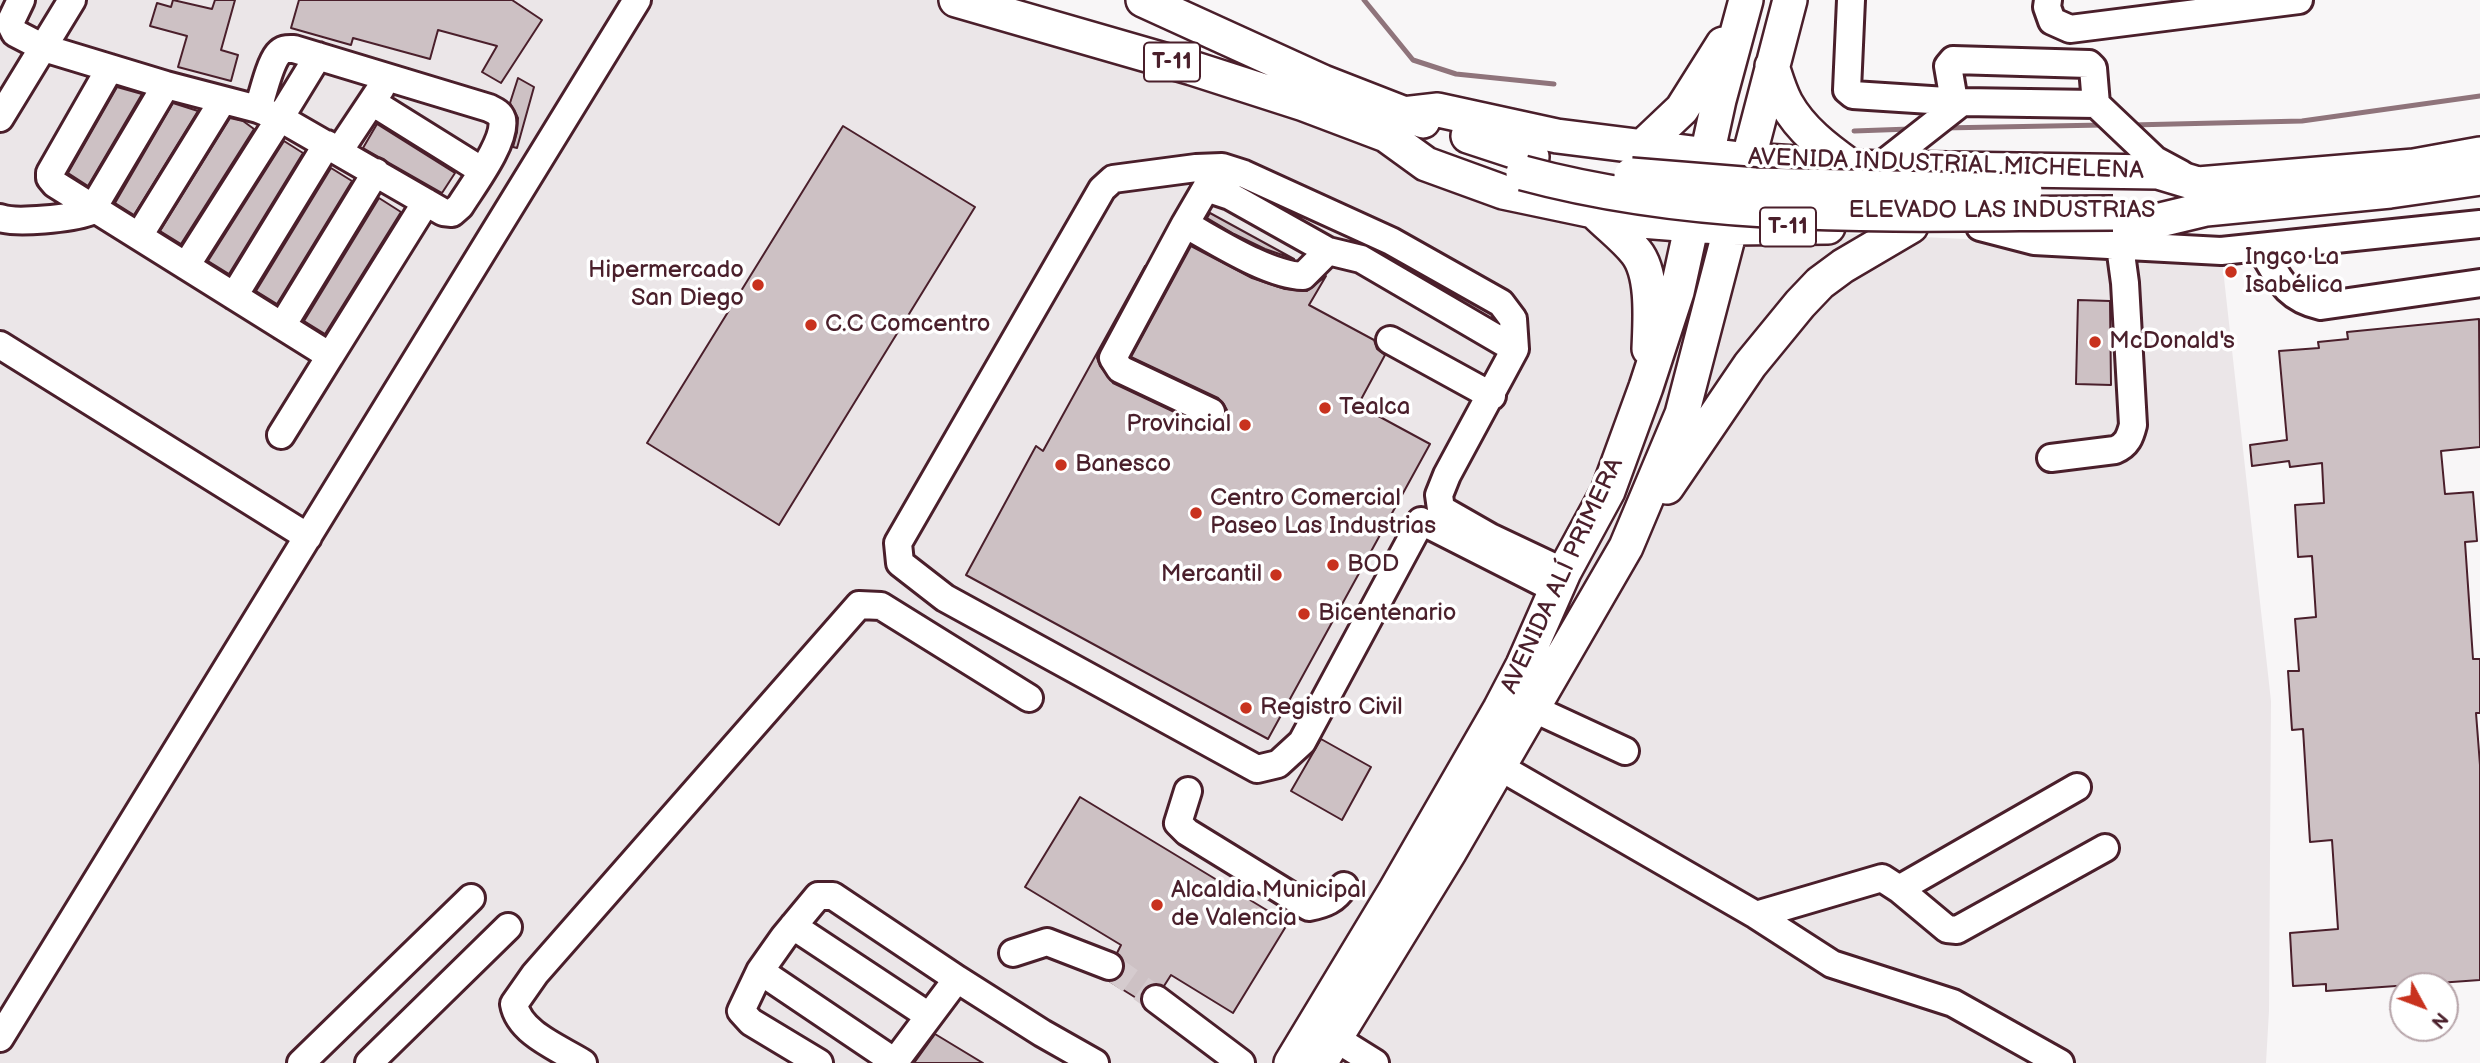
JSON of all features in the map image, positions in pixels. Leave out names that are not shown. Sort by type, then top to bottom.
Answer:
[{"type":"main road","name":"AVENIDA INDUSTRIAL MICHELENA","points":[[956,0],[1192,68],[1304,104],[1394,125],[1438,110],[1558,136],[1748,160],[1864,167],[2158,172],[2202,196],[2390,191],[2480,178]]},
{"type":"main road","name":"AVENIDA INDUSTRIAL MICHELENA","points":[[1143,0],[1323,82],[1394,125],[1426,164],[1503,192],[1640,221],[1731,228],[2131,227],[2202,196],[2480,154]]},
{"type":"main road","name":"AVENIDA ALÍ PRIMERA","points":[[1327,1050],[1450,851],[1626,547],[1682,414],[1790,0]]},
{"type":"main road","name":"AVENIDA ALÍ PRIMERA","points":[[1291,1063],[1395,891],[1500,709],[1559,580],[1608,491],[1677,292],[1740,20]]},
{"type":"main road","points":[[1643,146],[1682,109],[1740,20]]},
{"type":"main road","points":[[1772,66],[1785,102],[1825,149],[1864,167]]},
{"type":"main road","name":"ELEVADO LAS INDUSTRIAS","points":[[1394,125],[1527,165],[1605,192],[1693,206],[1866,213],[2124,203],[2202,196]]},
{"type":"main road","points":[[1597,213],[1638,253],[1647,276],[1650,323],[1646,387]]},
{"type":"main road","name":"T-11","points":[[1626,547],[1750,365],[1800,304],[1820,283],[1843,266],[1911,226]]},
{"type":"main road","points":[[1537,700],[1542,663],[1567,577],[1559,580]]},
{"type":"street","points":[[21,0],[10,23],[15,33],[44,48],[269,113],[443,212],[452,213],[460,206],[496,146],[502,121],[499,114],[489,108],[318,56],[269,113],[186,266]]},
{"type":"street","points":[[0,118],[72,0]]},
{"type":"street","points":[[0,1038],[637,0]]},
{"type":"street","points":[[1851,0],[1847,90],[1853,95],[2103,110]]},
{"type":"street","points":[[2048,0],[2047,7],[2052,21],[2070,29],[2299,0]]},
{"type":"street","points":[[1958,101],[1948,66],[1953,60],[2089,64],[2093,68],[2103,110],[2155,160],[2202,196]]},
{"type":"street","points":[[110,68],[50,173],[50,178],[55,184],[330,355]]},
{"type":"street","points":[[234,296],[333,148],[372,102],[388,77]]},
{"type":"street","points":[[0,218],[23,221],[83,214],[93,208],[166,85]]},
{"type":"street","points":[[139,236],[223,100]]},
{"type":"street","points":[[1864,167],[1958,101]]},
{"type":"street","points":[[372,102],[481,170]]},
{"type":"street","points":[[1457,458],[1437,468],[1424,485],[1417,505],[1420,521],[1302,742],[1278,764],[1257,769],[945,598],[900,564],[898,542],[1102,189],[1113,179],[1222,167],[1244,174],[1391,241],[1501,303],[1513,319],[1515,349],[1439,495],[1441,509],[1559,580]]},
{"type":"street","points":[[282,326],[376,172]]},
{"type":"street","points":[[1210,412],[1120,369],[1113,358],[1206,188],[1230,196],[1328,251],[1361,259],[1515,349]]},
{"type":"street","points":[[281,435],[426,202]]},
{"type":"street","points":[[1185,223],[1237,252],[1292,276],[1303,276],[1328,251]]},
{"type":"street","name":"AVENIDA INDUSTRIAL MICHELENA","points":[[1980,227],[2034,241],[2221,251],[2480,224]]},
{"type":"street","points":[[2051,458],[2115,450],[2123,447],[2130,438],[2133,425],[2125,283],[2120,246]]},
{"type":"street","points":[[2260,247],[2284,288],[2307,303],[2321,306],[2480,283]]},
{"type":"street","points":[[1390,340],[1492,396]]},
{"type":"street","points":[[0,345],[308,537]]},
{"type":"street","points":[[1420,521],[1559,580]]},
{"type":"street","points":[[583,1063],[532,1031],[516,1016],[514,1003],[535,974],[859,605],[881,606],[1029,698]]},
{"type":"street","points":[[1537,700],[1625,751]]},
{"type":"street","points":[[1498,766],[1756,915],[1832,964],[1953,1003],[2060,1063]]},
{"type":"street","points":[[1899,889],[2077,788]]},
{"type":"street","points":[[1188,791],[1178,822],[1187,832],[1309,907],[1336,898],[1344,886]]},
{"type":"street","points":[[1756,915],[1882,878],[1947,929],[1957,930],[2105,848]]},
{"type":"street","points":[[819,1063],[751,1022],[741,1011],[760,971],[818,896],[833,896],[957,979],[1095,1063]]},
{"type":"street","points":[[301,1063],[471,898]]},
{"type":"street","points":[[793,926],[929,1016]]},
{"type":"street","points":[[369,1063],[508,927]]},
{"type":"street","points":[[1013,953],[1047,943],[1109,966]]},
{"type":"street","points":[[760,971],[895,1063],[957,979]]},
{"type":"street","points":[[1156,999],[1241,1063]]},
{"type":"street","points":[[1327,1050],[1375,1063]]},
{"type":"shaded area","points":[[0,0],[956,0],[1597,213],[1731,228],[2221,251],[2271,701],[2269,1011],[2266,1063],[0,1063]]},
{"type":"building","points":[[173,0],[212,9],[215,0],[235,0],[221,50],[238,55],[231,81],[178,67],[187,36],[150,26],[157,3],[171,7]]},
{"type":"building","points":[[299,0],[512,0],[542,20],[501,83],[482,72],[497,46],[438,30],[430,59],[353,38],[351,45],[291,28]]},
{"type":"building","points":[[518,78],[534,87],[517,148],[513,147],[518,118],[510,103]]},
{"type":"building","points":[[117,87],[142,94],[88,186],[68,173]]},
{"type":"building","points":[[173,103],[198,111],[134,215],[115,203]]},
{"type":"building","points":[[230,118],[243,121],[254,129],[181,244],[160,231]]},
{"type":"building","points":[[377,124],[455,173],[442,193],[363,148]]},
{"type":"building","name":"C.C Comcentro","points":[[843,126],[975,207],[779,525],[647,443]]},
{"type":"building","points":[[284,141],[303,153],[229,274],[208,261]]},
{"type":"building","points":[[331,168],[352,181],[277,304],[256,291]]},
{"type":"building","points":[[379,198],[401,212],[325,334],[304,321]]},
{"type":"building","points":[[1210,213],[1294,259],[1234,234],[1207,218]]},
{"type":"building","name":"Centro Comercial Paseo Las Industrias","points":[[1191,246],[1252,278],[1285,289],[1307,291],[1326,276],[1309,305],[1374,340],[1377,349],[1385,355],[1358,405],[1430,444],[1268,739],[966,575],[1036,446],[1043,451],[1145,266],[1099,351],[1097,358],[1100,366],[1113,383],[1204,426],[1213,428],[1225,419],[1227,410],[1218,398],[1131,357]]},
{"type":"building","name":"McDonald's","points":[[2078,300],[2110,301],[2111,385],[2076,384]]},
{"type":"building","points":[[2479,319],[2480,447],[2441,451],[2445,494],[2473,492],[2477,541],[2465,542],[2473,659],[2480,659],[2480,713],[2476,713],[2480,765],[2480,980],[2459,982],[2459,972],[2389,972],[2389,986],[2326,991],[2326,984],[2293,986],[2290,933],[2338,929],[2332,840],[2310,842],[2303,729],[2292,730],[2288,671],[2299,671],[2295,619],[2316,617],[2312,556],[2298,557],[2295,505],[2324,503],[2322,463],[2290,467],[2289,461],[2252,466],[2250,445],[2287,440],[2279,351],[2319,348],[2318,342],[2348,339],[2347,332]]},
{"type":"building","points":[[1321,739],[1371,767],[1342,820],[1291,791]]},
{"type":"building","name":"Alcaldia Municipal de Valencia","points":[[1080,797],[1288,923],[1233,1013],[1171,975],[1164,986],[1151,984],[1144,989],[1141,1001],[1109,981],[1118,979],[1124,971],[1124,963],[1117,953],[1121,945],[1025,887]]},
{"type":"building","points":[[935,1034],[983,1063],[914,1063]]},
{"type":"waterway","points":[[1364,0],[1413,60],[1456,74],[1554,84]]},
{"type":"waterway","points":[[2131,125],[2302,121],[2480,96]]},
{"type":"waterway","points":[[1942,128],[2104,125]]},
{"type":"waterway","points":[[1854,131],[1910,129]]},
{"type":"tunnel","points":[[1109,966],[1156,999]]},
{"type":"place","name":"Ingco La Isabélica","points":[[2231,272]]},
{"type":"place","name":"Hipermercado San Diego","points":[[758,285]]},
{"type":"place","name":"C.C Comcentro","points":[[811,325]]},
{"type":"place","name":"McDonald's","points":[[2095,342]]},
{"type":"place","name":"Tealca","points":[[1325,408]]},
{"type":"place","name":"Provincial","points":[[1245,425]]},
{"type":"place","name":"Banesco","points":[[1061,465]]},
{"type":"place","name":"Centro Comercial Paseo Las Industrias","points":[[1196,513]]},
{"type":"place","name":"BOD","points":[[1333,565]]},
{"type":"place","name":"Mercantil","points":[[1276,575]]},
{"type":"place","name":"Bicentenario","points":[[1304,614]]},
{"type":"place","name":"Registro Civil","points":[[1246,708]]},
{"type":"place","name":"Alcaldia Municipal de Valencia","points":[[1157,905]]}]
